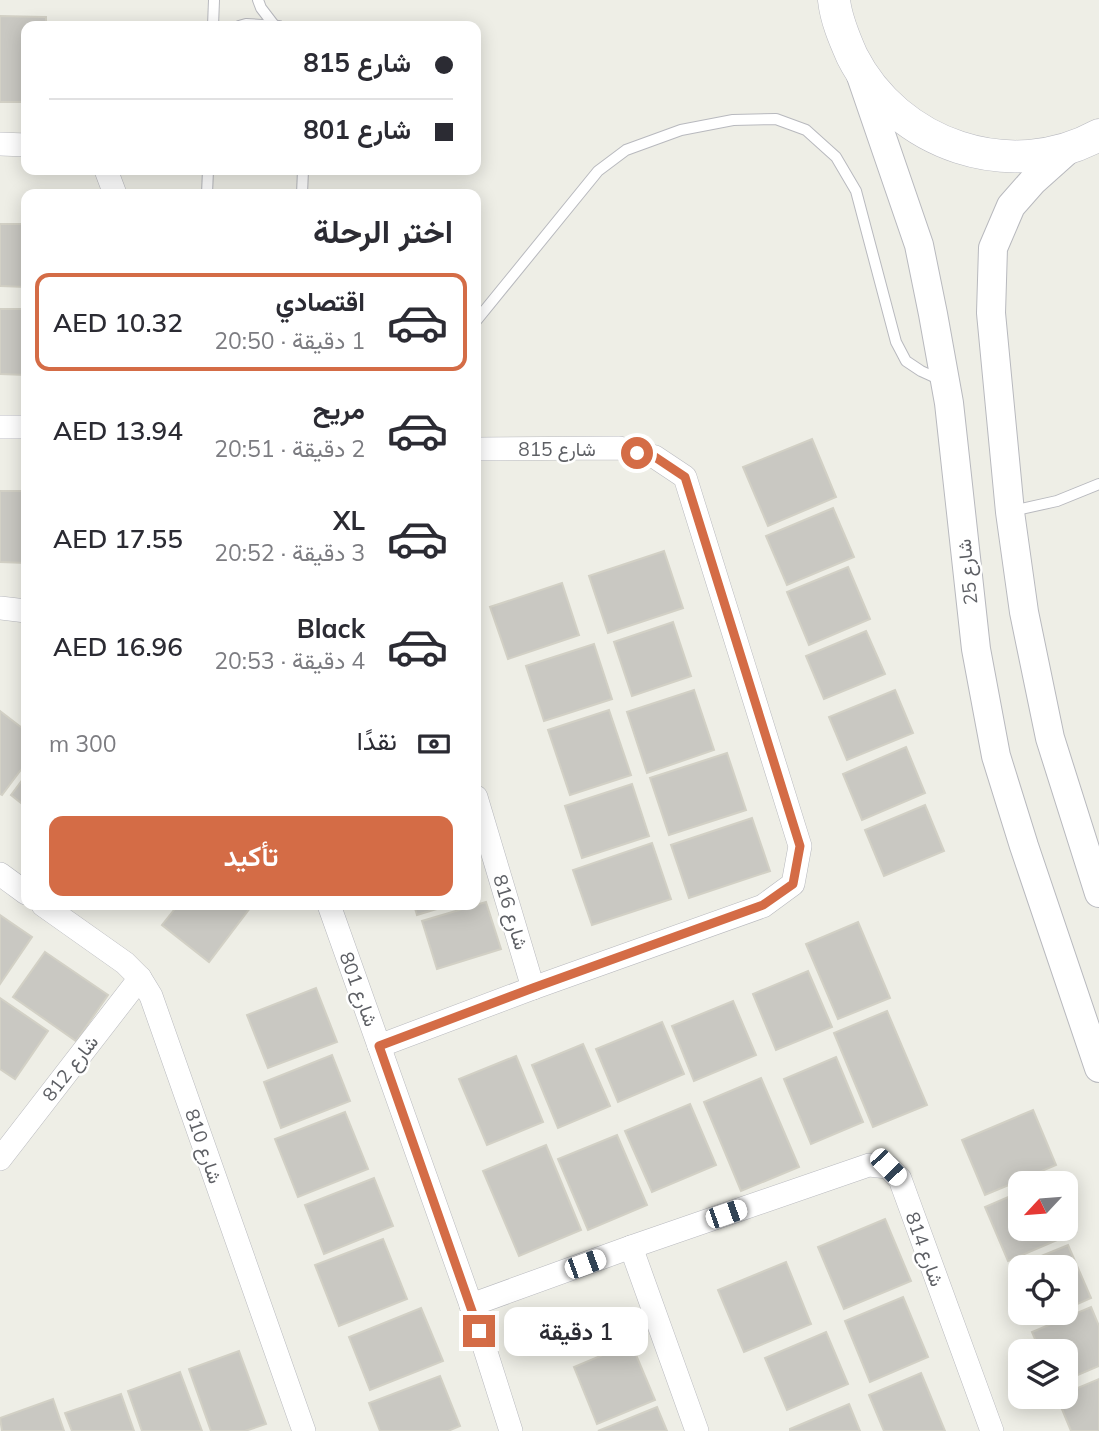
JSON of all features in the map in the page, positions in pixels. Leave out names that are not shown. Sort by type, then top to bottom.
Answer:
[{"type":"main road","points":[[833,3],[844,40],[859,70],[884,102],[915,128],[951,145],[991,155],[1031,156],[1085,141]]},
{"type":"street","name":"شارع 25","points":[[859,70],[919,245],[945,382],[976,649],[996,756],[1099,1068]]},
{"type":"street","points":[[1085,141],[1032,181],[1011,206],[993,248],[991,313],[1010,512],[1024,612],[1050,738],[1099,893]]},
{"type":"street","points":[[0,144],[21,145]]},
{"type":"street","points":[[0,426],[21,427]]},
{"type":"street","name":"شارع 815","points":[[379,1046],[763,905],[793,884],[800,846],[685,477],[655,457],[619,448],[481,449]]},
{"type":"street","points":[[0,608],[21,610]]},
{"type":"street","name":"شارع 816","points":[[481,814],[533,988]]},
{"type":"street","points":[[0,874],[21,889]]},
{"type":"street","name":"شارع 810","points":[[50,910],[125,963],[140,978],[150,996],[300,1430]]},
{"type":"street","name":"شارع 801","points":[[331,910],[471,1305],[511,1431]]},
{"type":"street","name":"شارع 812","points":[[0,1159],[140,978]]},
{"type":"street","name":"شارع 814","points":[[471,1305],[869,1165],[888,1167],[900,1179],[992,1431]]},
{"type":"street","points":[[631,1247],[697,1431]]},
{"type":"lane","points":[[213,21],[214,0]]},
{"type":"lane","points":[[258,0],[273,21]]},
{"type":"lane","points":[[481,315],[598,171],[626,150],[681,130],[733,120],[776,119],[806,130],[836,157],[856,191],[896,342],[906,361],[945,382]]},
{"type":"lane","points":[[1010,512],[1057,500],[1099,484]]},
{"type":"building","points":[[0,16],[46,17],[46,21],[21,21],[21,102],[0,102]]},
{"type":"building","points":[[0,224],[21,224],[21,287],[0,286]]},
{"type":"building","points":[[0,309],[21,309],[21,375],[0,374]]},
{"type":"building","points":[[812,439],[836,497],[768,526],[743,467]]},
{"type":"building","points":[[0,491],[21,491],[21,563],[0,562]]},
{"type":"building","points":[[833,508],[854,557],[787,585],[766,536]]},
{"type":"building","points":[[664,551],[683,608],[608,633],[589,576]]},
{"type":"building","points":[[848,567],[870,619],[809,645],[787,592]]},
{"type":"building","points":[[562,583],[579,635],[508,659],[490,607]]},
{"type":"building","points":[[673,622],[691,676],[632,696],[614,642]]},
{"type":"building","points":[[866,631],[885,674],[824,699],[806,656]]},
{"type":"building","points":[[594,644],[612,699],[544,721],[526,666]]},
{"type":"building","points":[[694,690],[714,750],[647,773],[627,712]]},
{"type":"building","points":[[895,690],[913,733],[847,760],[829,717]]},
{"type":"building","points":[[609,710],[631,775],[570,795],[548,730]]},
{"type":"building","points":[[0,711],[21,727],[21,770],[2,795]]},
{"type":"building","points":[[906,747],[925,793],[862,820],[843,774]]},
{"type":"building","points":[[727,753],[746,810],[669,835],[650,778]]},
{"type":"building","points":[[21,782],[21,803],[11,795]]},
{"type":"building","points":[[632,784],[649,836],[582,858],[565,806]]},
{"type":"building","points":[[925,805],[944,851],[884,876],[865,830]]},
{"type":"building","points":[[752,818],[770,871],[689,898],[671,845]]},
{"type":"building","points":[[652,843],[671,899],[592,925],[573,870]]},
{"type":"building","points":[[486,902],[501,949],[437,969],[422,921],[459,910],[481,910],[481,903]]},
{"type":"building","points":[[174,910],[248,910],[209,962],[162,925]]},
{"type":"building","points":[[416,910],[434,910],[417,915]]},
{"type":"building","points":[[0,915],[32,937],[0,984]]},
{"type":"building","points":[[858,922],[890,998],[838,1019],[806,944]]},
{"type":"building","points":[[45,952],[108,995],[76,1041],[13,997]]},
{"type":"building","points":[[808,971],[832,1027],[776,1050],[753,994]]},
{"type":"building","points":[[316,988],[337,1042],[268,1068],[247,1015]]},
{"type":"building","points":[[0,998],[48,1031],[15,1079],[0,1069]]},
{"type":"building","points":[[733,1001],[756,1055],[694,1081],[672,1026]]},
{"type":"building","points":[[887,1011],[927,1105],[873,1127],[834,1033]]},
{"type":"building","points":[[662,1022],[684,1074],[618,1102],[596,1049]]},
{"type":"building","points":[[583,1044],[610,1106],[558,1128],[532,1065]]},
{"type":"building","points":[[332,1055],[350,1101],[281,1128],[264,1082]]},
{"type":"building","points":[[516,1056],[543,1122],[487,1145],[459,1079]]},
{"type":"building","points":[[836,1057],[863,1122],[811,1144],[784,1079]]},
{"type":"building","points":[[761,1078],[799,1167],[741,1191],[704,1102]]},
{"type":"building","points":[[690,1104],[716,1165],[652,1192],[625,1131]]},
{"type":"building","points":[[1033,1110],[1056,1165],[1042,1171],[1008,1171],[1008,1185],[985,1195],[962,1140]]},
{"type":"building","points":[[345,1112],[368,1169],[298,1197],[275,1139]]},
{"type":"building","points":[[617,1135],[647,1205],[588,1230],[558,1159]]},
{"type":"building","points":[[546,1145],[581,1230],[519,1256],[483,1171]]},
{"type":"building","points":[[374,1178],[393,1226],[324,1254],[305,1205]]},
{"type":"building","points":[[1008,1197],[1008,1241],[1055,1241],[1022,1255],[1008,1255],[1008,1261],[985,1207]]},
{"type":"building","points":[[885,1219],[911,1281],[844,1309],[818,1247]]},
{"type":"building","points":[[383,1239],[407,1299],[339,1326],[315,1265]]},
{"type":"building","points":[[1068,1245],[1072,1255],[1044,1255]]},
{"type":"building","points":[[786,1262],[811,1324],[744,1352],[718,1290]]},
{"type":"building","points":[[1078,1268],[1091,1298],[1078,1304]]},
{"type":"building","points":[[903,1297],[928,1357],[870,1382],[845,1321]]},
{"type":"building","points":[[1091,1307],[1099,1326],[1099,1366],[1078,1375],[1078,1339],[1035,1339],[1032,1332],[1049,1325],[1078,1325],[1078,1313]]},
{"type":"building","points":[[421,1308],[443,1361],[370,1390],[349,1337]]},
{"type":"building","points":[[826,1332],[848,1384],[787,1410],[765,1358]]},
{"type":"building","points":[[631,1343],[655,1400],[597,1424],[574,1367]]},
{"type":"building","points":[[239,1351],[266,1424],[245,1431],[211,1431],[189,1369]]},
{"type":"building","points":[[180,1372],[202,1431],[142,1431],[128,1391]]},
{"type":"building","points":[[921,1373],[945,1431],[884,1431],[869,1395]]},
{"type":"building","points":[[440,1376],[460,1426],[448,1431],[380,1431],[369,1403]]},
{"type":"building","points":[[1099,1379],[1099,1431],[1071,1431],[1062,1409],[1078,1409],[1078,1388]]},
{"type":"building","points":[[121,1394],[134,1431],[72,1431],[65,1413]]},
{"type":"building","points":[[53,1399],[64,1431],[2,1431],[0,1418]]},
{"type":"building","points":[[849,1404],[860,1431],[790,1431],[790,1429]]},
{"type":"building","points":[[657,1407],[667,1431],[598,1431]]},
{"type":"route","points":[[479,1331],[379,1046],[763,905],[793,884],[800,846],[685,477],[655,457],[637,453]]}]
